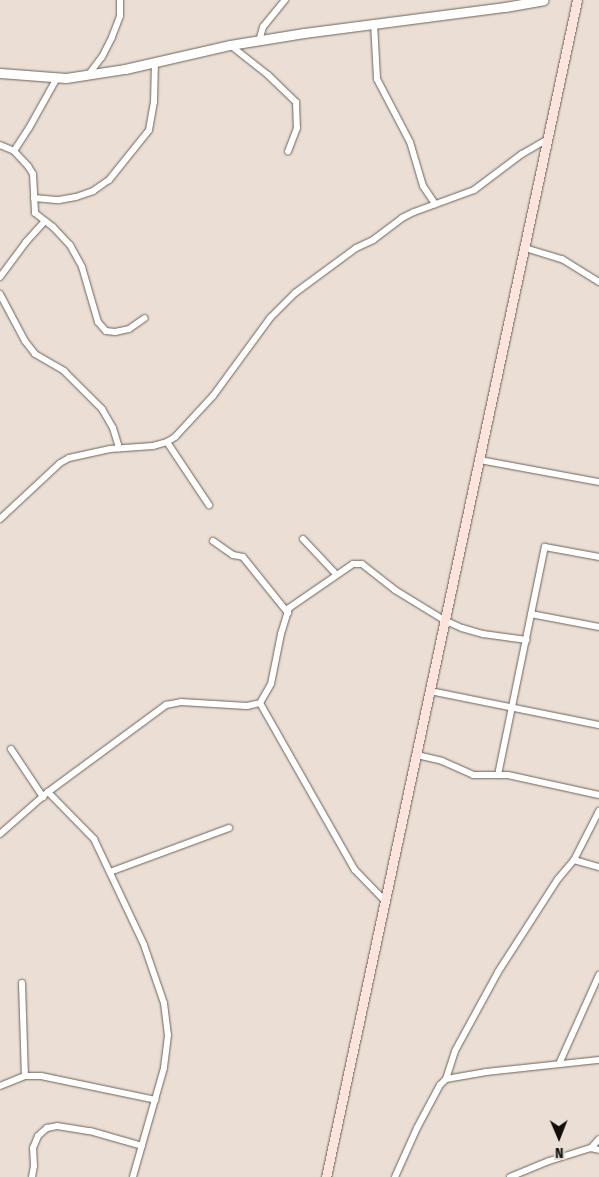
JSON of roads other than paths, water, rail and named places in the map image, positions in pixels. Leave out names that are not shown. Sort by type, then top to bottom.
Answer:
[{"type":"main road","points":[[326,1177],[577,0]]},
{"type":"street","points":[[88,74],[102,57],[112,37],[120,16],[120,0]]},
{"type":"street","points":[[259,41],[263,27],[285,0]]},
{"type":"street","points":[[0,73],[57,78],[88,74],[156,62],[230,45],[505,7],[543,0]]},
{"type":"street","points":[[374,24],[376,79],[410,142],[423,186],[435,204]]},
{"type":"street","points":[[230,45],[268,75],[296,102],[297,128],[288,151]]},
{"type":"street","points":[[34,198],[59,200],[76,197],[93,191],[109,180],[149,130],[154,102],[156,62]]},
{"type":"street","points":[[14,150],[29,128],[57,78]]},
{"type":"street","points":[[0,519],[60,463],[76,456],[167,442],[185,427],[213,396],[270,318],[290,297],[356,248],[373,240],[414,212],[474,190],[522,154],[548,139]]},
{"type":"street","points":[[0,145],[14,150],[33,174],[34,213],[70,245],[82,266],[98,322],[106,331],[115,332],[128,329],[145,318]]},
{"type":"street","points":[[0,278],[26,242],[45,221]]},
{"type":"street","points":[[525,248],[562,259],[599,280]]},
{"type":"street","points":[[0,294],[25,341],[35,354],[64,371],[102,409],[113,428],[119,448]]},
{"type":"street","points":[[167,442],[209,505]]},
{"type":"street","points":[[480,460],[599,482]]},
{"type":"street","points":[[302,540],[336,574]]},
{"type":"street","points":[[213,541],[234,555],[243,557],[288,613]]},
{"type":"street","points":[[498,775],[545,547],[599,557]]},
{"type":"street","points":[[0,834],[46,794],[166,705],[181,702],[247,706],[260,703],[271,684],[289,608],[353,564],[362,564],[395,590],[444,620],[484,634],[527,640]]},
{"type":"street","points":[[531,614],[599,627]]},
{"type":"street","points":[[430,690],[599,725]]},
{"type":"street","points":[[260,703],[355,870],[385,901]]},
{"type":"street","points":[[11,749],[46,794],[87,829],[94,839],[144,945],[164,1003],[168,1035],[156,1100],[133,1177]]},
{"type":"street","points":[[416,755],[442,761],[473,775],[508,775],[599,796]]},
{"type":"street","points":[[395,1177],[417,1128],[440,1085],[446,1079],[455,1051],[498,972],[558,879],[574,860],[599,811]]},
{"type":"street","points":[[110,872],[229,828]]},
{"type":"street","points":[[574,860],[599,867]]},
{"type":"street","points":[[560,1064],[599,975]]},
{"type":"street","points":[[22,983],[25,1076]]},
{"type":"street","points":[[446,1079],[486,1072],[599,1060]]},
{"type":"street","points":[[0,1086],[25,1076],[41,1076],[156,1100]]},
{"type":"street","points":[[32,1177],[34,1166],[33,1148],[38,1136],[47,1128],[57,1126],[90,1131],[142,1146]]},
{"type":"street","points":[[510,1177],[549,1161],[591,1148],[599,1139]]},
{"type":"street","points":[[591,1148],[599,1150]]}]
